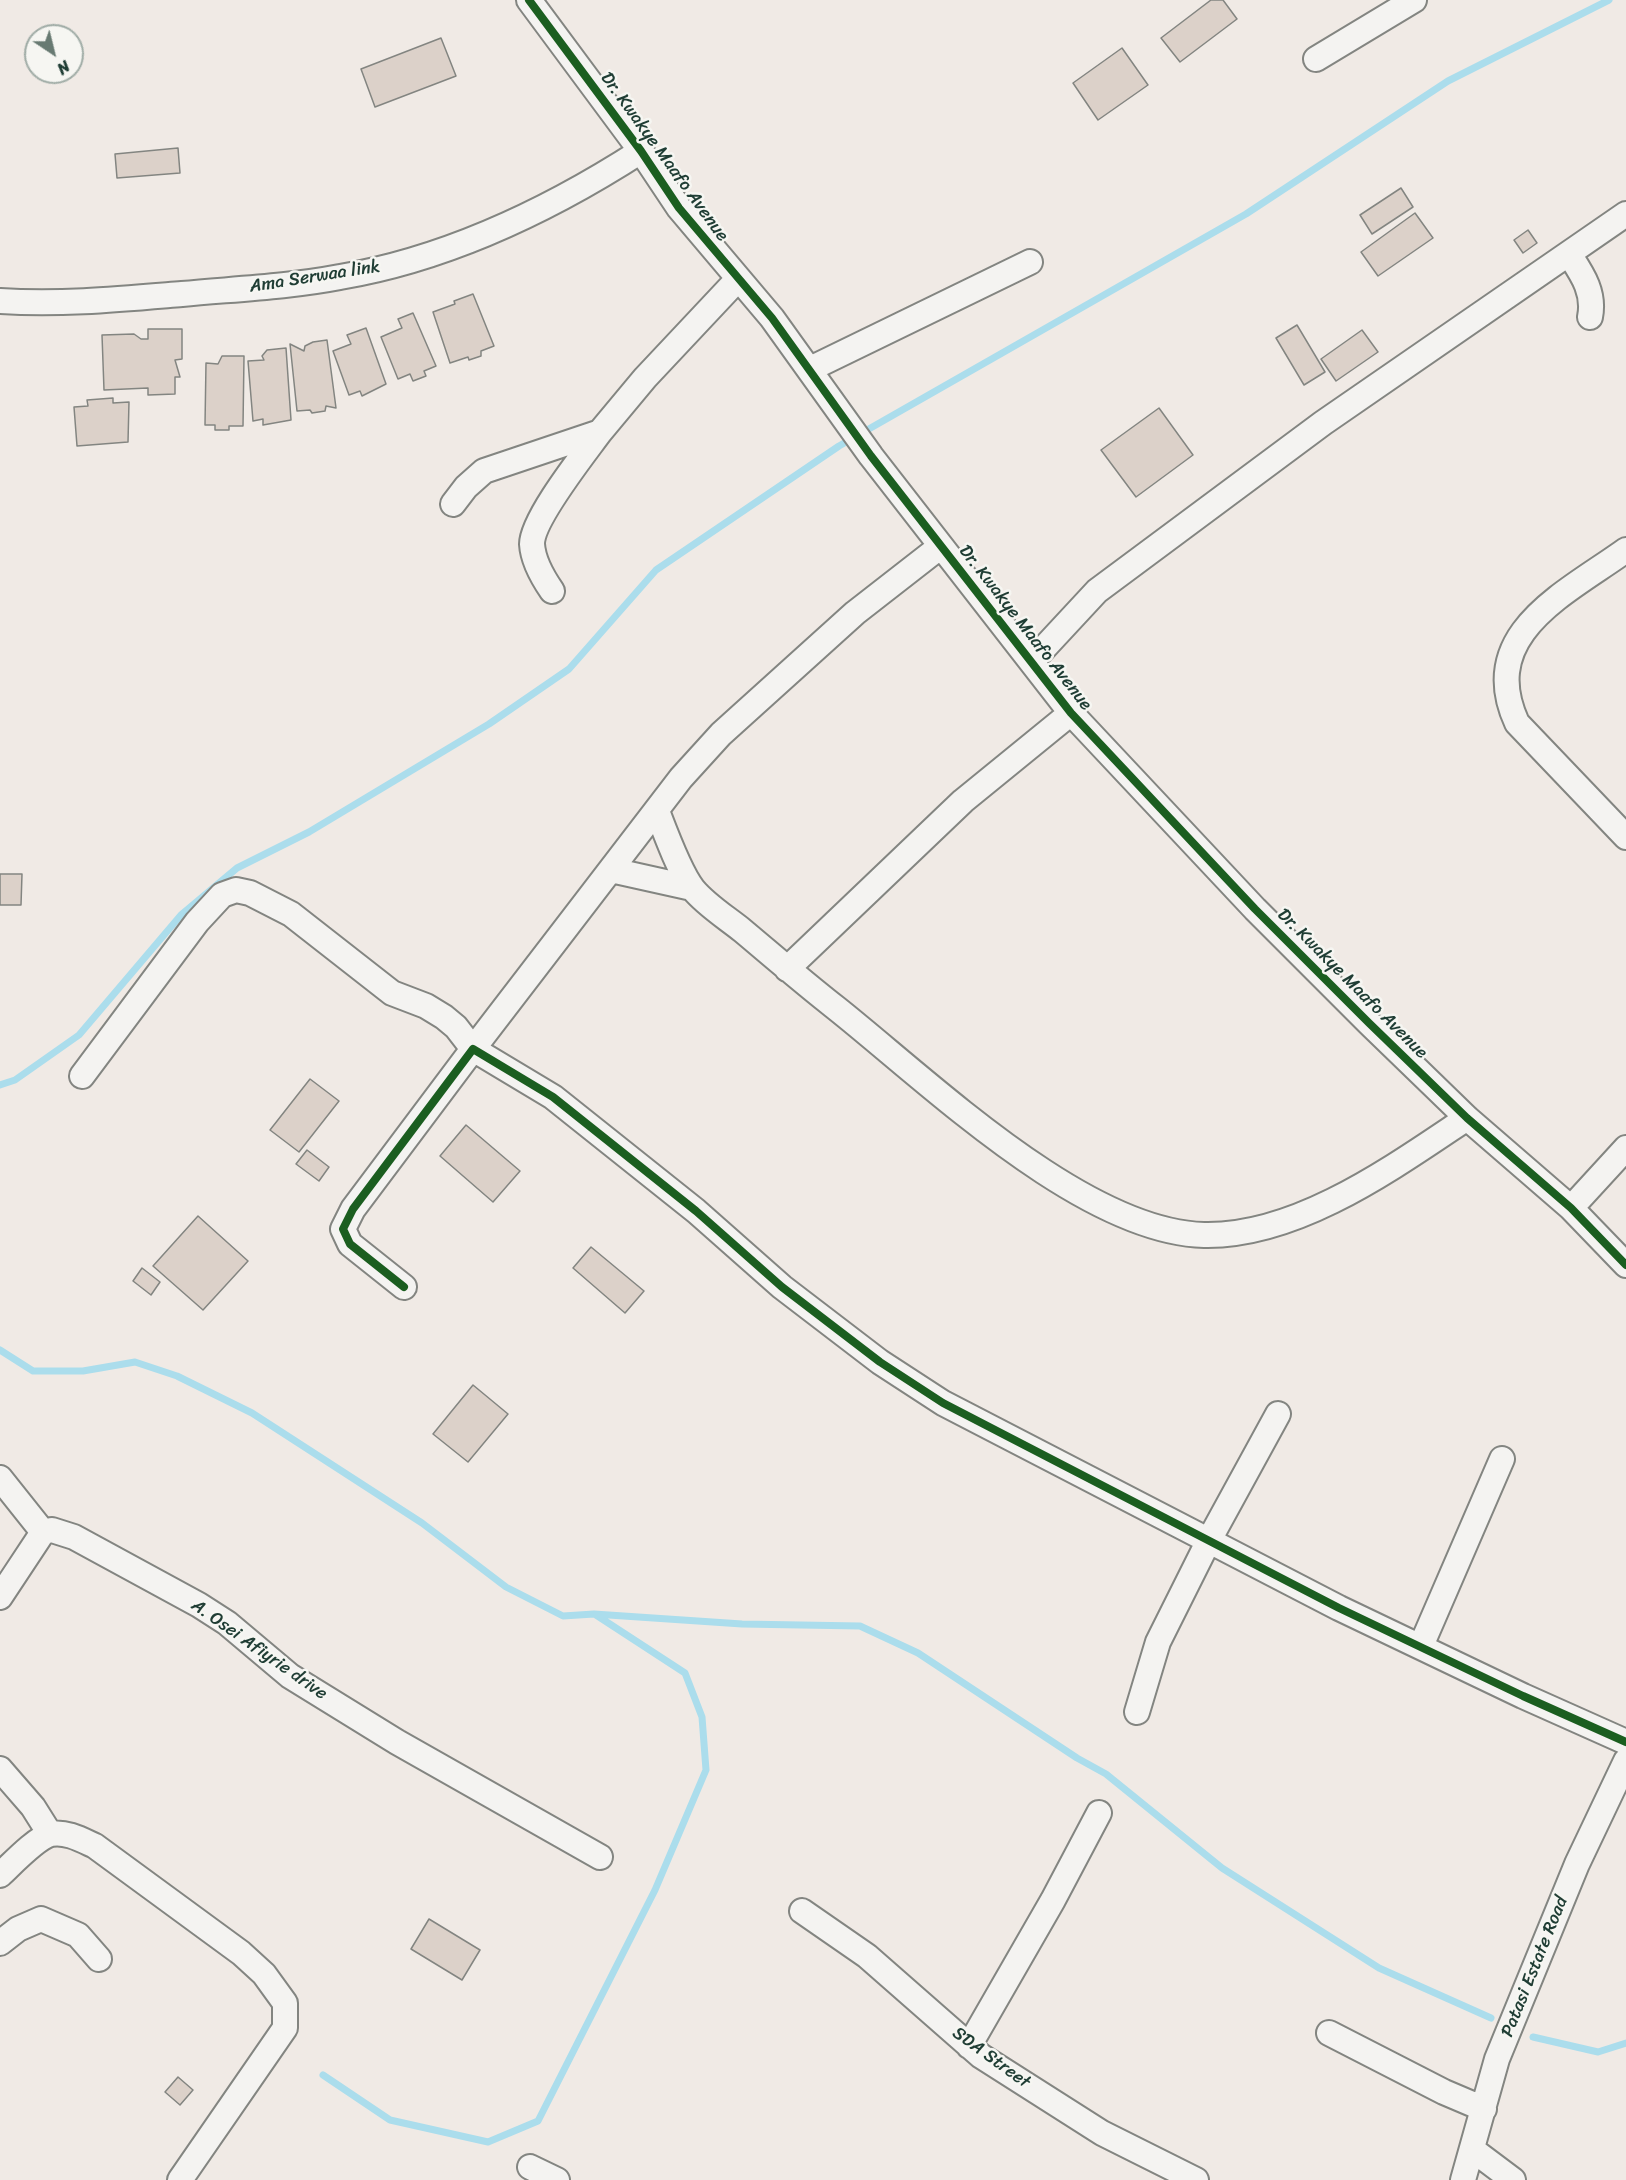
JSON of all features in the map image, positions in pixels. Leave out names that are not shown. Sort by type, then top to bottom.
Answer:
[{"type":"street","name":"Dr. Kwakye Maafo Avenue","points":[[529,0],[641,151],[679,208],[772,318],[871,456],[1071,713],[1255,909],[1467,1118],[1571,1208]]},
{"type":"street","points":[[1316,58],[1414,0]]},
{"type":"street","name":"Ama Serwaa link","points":[[0,301],[81,301],[231,290],[341,277],[386,267],[464,241],[567,196],[641,151]]},
{"type":"street","points":[[1032,662],[1097,591],[1323,423],[1626,214]]},
{"type":"street","points":[[1569,254],[1590,292],[1593,303],[1590,317]]},
{"type":"street","points":[[810,369],[1030,262]]},
{"type":"street","points":[[552,591],[535,557],[532,544],[534,534],[549,505],[600,432],[645,378],[738,279]]},
{"type":"street","points":[[453,504],[466,487],[484,471],[600,432]]},
{"type":"street","points":[[404,1287],[350,1244],[343,1229],[353,1209],[525,977],[681,778],[721,734],[855,613],[941,546]]},
{"type":"street","points":[[1626,550],[1535,619],[1513,646],[1505,675],[1511,708],[1517,723],[1626,837]]},
{"type":"street","points":[[787,969],[963,801],[1071,713]]},
{"type":"street","points":[[657,811],[692,888],[787,969],[982,1128],[1025,1159],[1077,1191],[1126,1215],[1172,1232],[1225,1235],[1260,1230],[1282,1222],[1370,1179],[1467,1118]]},
{"type":"street","points":[[611,870],[692,888]]},
{"type":"street","points":[[82,1076],[197,922],[222,895],[236,890],[250,893],[291,914],[392,993],[426,1006],[444,1017],[473,1049],[536,1086],[584,1121],[627,1159],[696,1211],[782,1287],[880,1362],[943,1403],[1339,1608],[1523,1696],[1626,1742]]},
{"type":"street","points":[[1626,1149],[1571,1208],[1626,1265]]},
{"type":"street","points":[[1137,1712],[1158,1642],[1208,1542],[1278,1414]]},
{"type":"street","points":[[1421,1646],[1502,1459]]},
{"type":"street","points":[[0,1478],[43,1532],[0,1597]]},
{"type":"street","name":"A. Osei Afiyrie drive","points":[[43,1532],[52,1530],[74,1537],[199,1605],[227,1623],[290,1676],[398,1742],[600,1857]]},
{"type":"street","name":"Patasi Estate Road","points":[[1463,2180],[1497,2059],[1532,1970],[1626,1761]]},
{"type":"street","points":[[0,1769],[33,1807],[50,1834]]},
{"type":"street","points":[[969,2046],[1099,1813]]},
{"type":"street","points":[[0,1875],[19,1857],[50,1834],[75,1836],[95,1846],[242,1953],[264,1974],[285,2003],[285,2028],[180,2180]]},
{"type":"street","name":"SDA Street","points":[[802,1911],[867,1956],[969,2046],[1102,2133],[1196,2180]]},
{"type":"street","points":[[0,1943],[18,1929],[41,1919],[78,1935],[99,1959]]},
{"type":"street","points":[[1329,2033],[1444,2092],[1484,2109]]},
{"type":"street","points":[[1473,2150],[1513,2180]]},
{"type":"street","points":[[530,2167],[557,2180]]},
{"type":"building","points":[[1211,0],[1223,0],[1237,19],[1180,62],[1161,38]]},
{"type":"building","points":[[441,38],[456,76],[375,107],[361,69]]},
{"type":"building","points":[[1122,48],[1148,85],[1098,120],[1073,83]]},
{"type":"building","points":[[178,148],[180,173],[117,178],[115,154]]},
{"type":"building","points":[[1401,188],[1413,207],[1372,234],[1360,215]]},
{"type":"building","points":[[1415,213],[1433,238],[1378,276],[1361,252]]},
{"type":"building","points":[[1528,230],[1537,243],[1523,253],[1514,240]]},
{"type":"building","points":[[473,294],[494,346],[481,351],[481,356],[469,360],[468,357],[450,363],[433,312]]},
{"type":"building","points":[[413,313],[436,366],[424,371],[426,376],[413,381],[410,374],[398,379],[381,337],[402,328],[398,319]]},
{"type":"building","points":[[1297,325],[1325,372],[1304,385],[1276,338]]},
{"type":"building","points":[[366,328],[386,384],[362,396],[360,391],[349,395],[333,351],[351,344],[347,335]]},
{"type":"building","points":[[148,329],[182,329],[182,359],[175,360],[180,377],[175,377],[175,394],[148,395],[148,388],[104,390],[102,335],[134,334],[141,339],[148,339]]},
{"type":"building","points":[[1362,330],[1378,352],[1336,381],[1321,359]]},
{"type":"building","points":[[327,340],[336,408],[326,406],[325,411],[312,413],[310,410],[297,411],[290,344],[304,351],[305,346],[313,342]]},
{"type":"building","points":[[286,348],[291,420],[263,425],[263,419],[253,421],[248,361],[264,360],[262,356],[267,350]]},
{"type":"building","points":[[222,356],[244,356],[243,426],[229,426],[229,430],[215,430],[215,425],[205,425],[206,363],[218,364]]},
{"type":"building","points":[[113,398],[113,403],[129,402],[128,442],[77,446],[74,407],[88,406],[87,400]]},
{"type":"building","points":[[1159,408],[1193,455],[1136,497],[1101,450]]},
{"type":"building","points":[[0,874],[22,874],[21,905],[0,905]]},
{"type":"building","points":[[310,1079],[339,1101],[299,1152],[270,1130]]},
{"type":"building","points":[[466,1125],[520,1171],[493,1202],[440,1156]]},
{"type":"building","points":[[307,1150],[329,1167],[319,1181],[296,1164]]},
{"type":"building","points":[[198,1216],[248,1261],[203,1310],[153,1266]]},
{"type":"building","points":[[591,1247],[644,1291],[625,1313],[573,1268]]},
{"type":"building","points":[[142,1268],[160,1282],[151,1295],[133,1281]]},
{"type":"building","points":[[473,1385],[508,1414],[468,1462],[433,1434]]},
{"type":"building","points":[[429,1919],[480,1950],[462,1980],[411,1949]]},
{"type":"building","points":[[178,2077],[193,2090],[180,2105],[165,2092]]},
{"type":"waterway","points":[[0,1085],[15,1080],[79,1035],[181,915],[237,868],[309,832],[489,724],[569,669],[656,570],[839,446],[1246,214],[1448,81],[1609,0]]},
{"type":"waterway","points":[[0,1350],[33,1371],[83,1371],[135,1362],[177,1376],[252,1413],[422,1523],[506,1587],[563,1616],[594,1614],[742,1624],[860,1626],[918,1653],[1077,1758],[1106,1774],[1222,1868],[1379,1968],[1491,2018]]},
{"type":"waterway","points":[[323,2075],[390,2120],[488,2142],[538,2121],[655,1890],[706,1770],[702,1717],[685,1673],[596,1615]]},
{"type":"waterway","points":[[1533,2037],[1598,2052],[1626,2043]]},
{"type":"cycle path","points":[[529,0],[641,151],[679,208],[772,318],[871,456],[1071,713],[1255,909],[1369,1023],[1467,1118],[1571,1208],[1626,1265]]},
{"type":"cycle path","points":[[404,1287],[350,1244],[343,1229],[353,1209],[473,1049],[553,1097],[696,1211],[782,1287],[880,1362],[943,1403],[1339,1608],[1523,1696],[1626,1742]]}]
